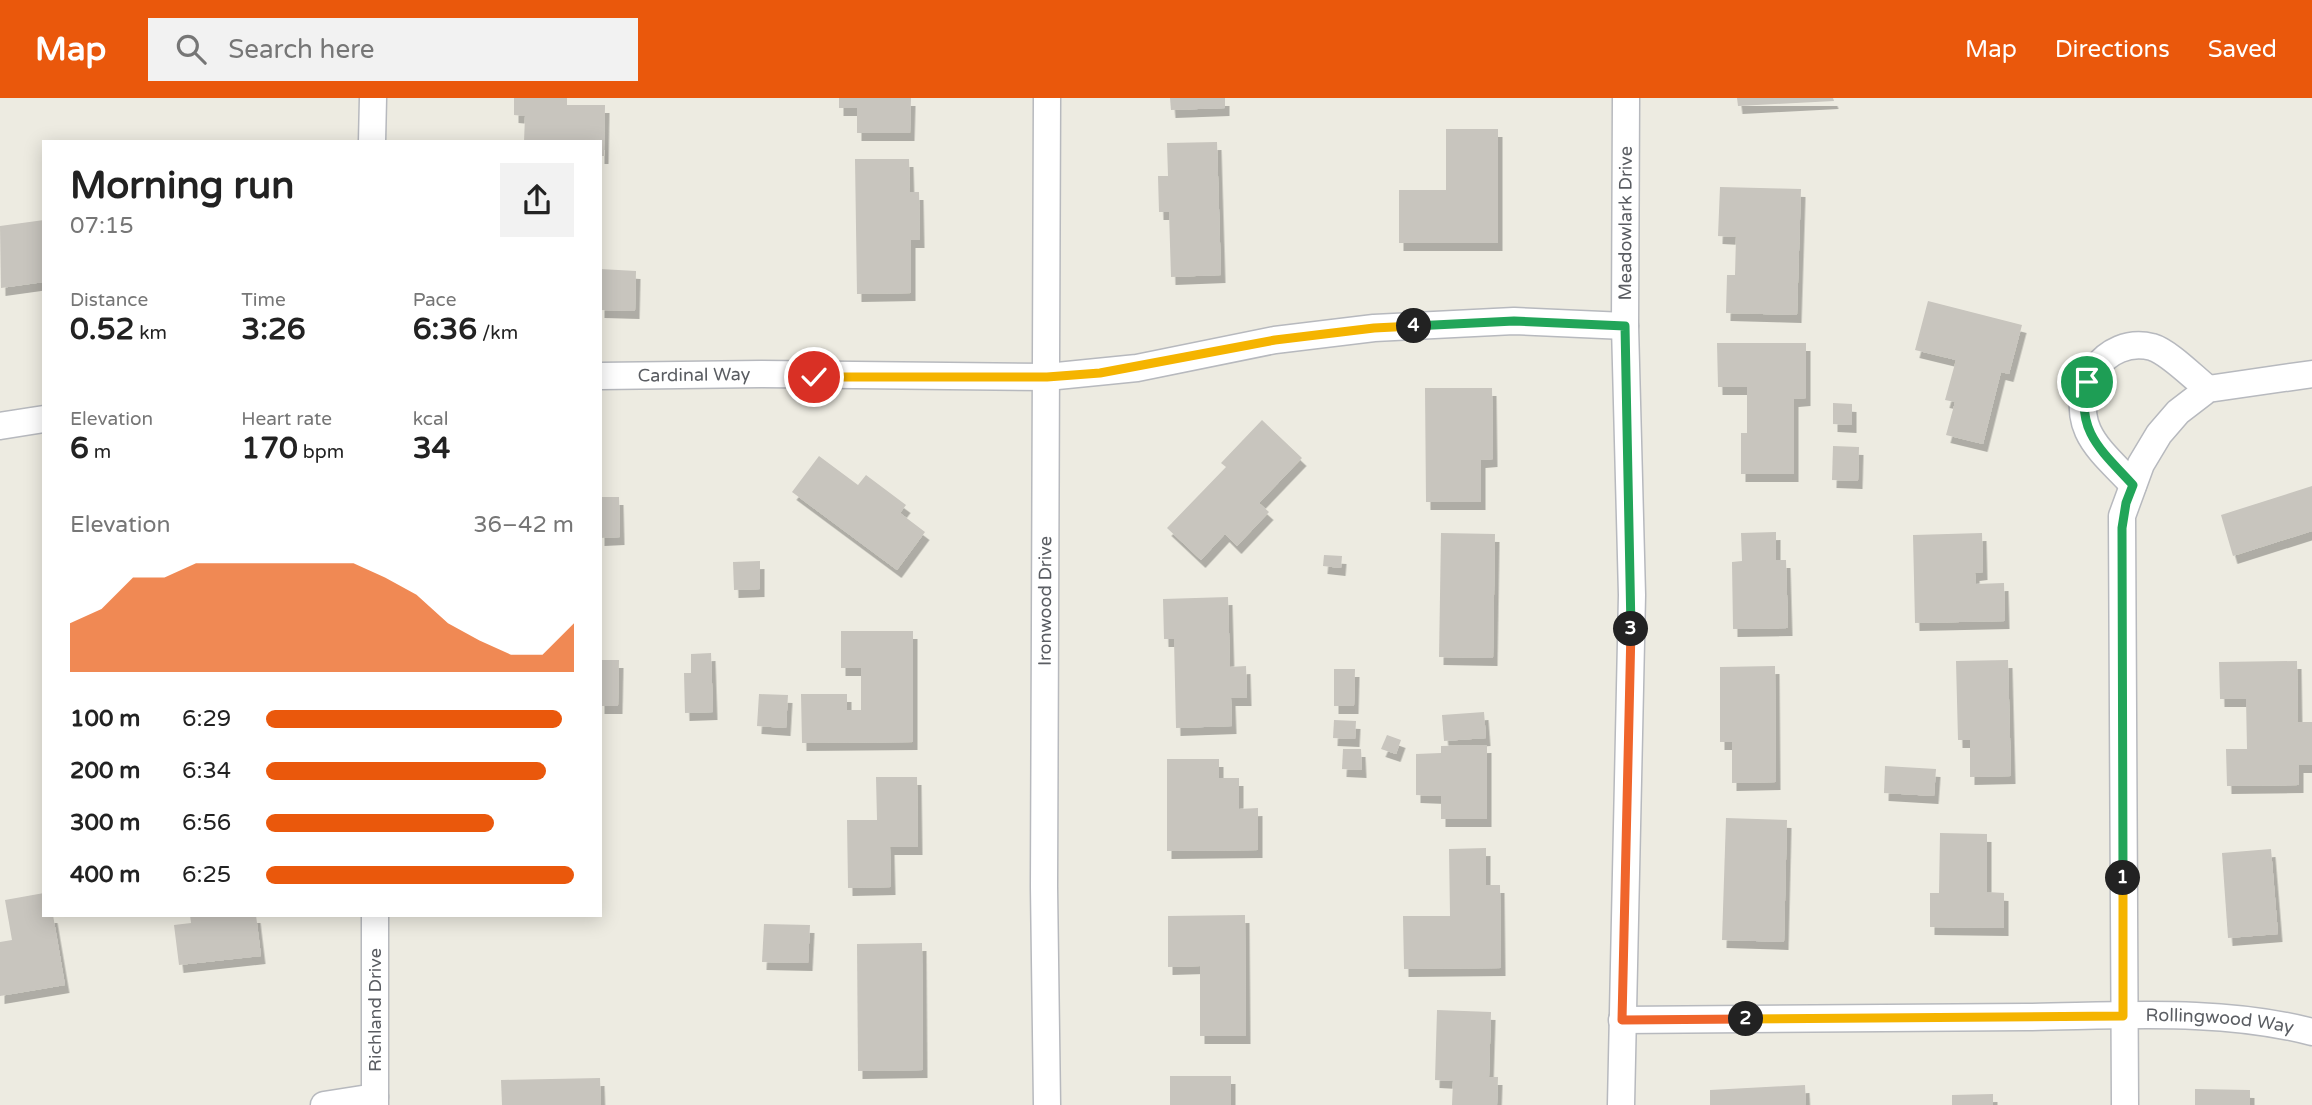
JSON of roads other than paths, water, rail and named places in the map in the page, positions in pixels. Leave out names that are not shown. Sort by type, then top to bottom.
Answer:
[{"type":"street","points":[[373,98],[373,140]]},
{"type":"street","name":"Ironwood Drive","points":[[1046,1105],[1044,873],[1047,98]]},
{"type":"street","name":"Meadowlark Drive","points":[[1621,1105],[1632,596],[1625,326],[1626,98]]},
{"type":"street","name":"Cardinal Way","points":[[602,376],[761,374],[1047,377],[1137,368],[1275,340],[1374,328],[1514,321],[1625,326]]},
{"type":"street","points":[[2133,485],[2095,442],[2084,420],[2083,399],[2094,367],[2109,354],[2126,348],[2152,347],[2208,389]]},
{"type":"street","points":[[2124,1105],[2122,528],[2126,503],[2141,464],[2159,434],[2178,412],[2208,389],[2312,374]]},
{"type":"street","points":[[0,426],[42,419]]},
{"type":"street","name":"Richland Drive","points":[[375,917],[375,1101]]},
{"type":"street","name":"Rollingwood Way","points":[[1622,1020],[2212,1017],[2312,1032]]},
{"type":"street","points":[[324,1105],[375,1101]]}]
